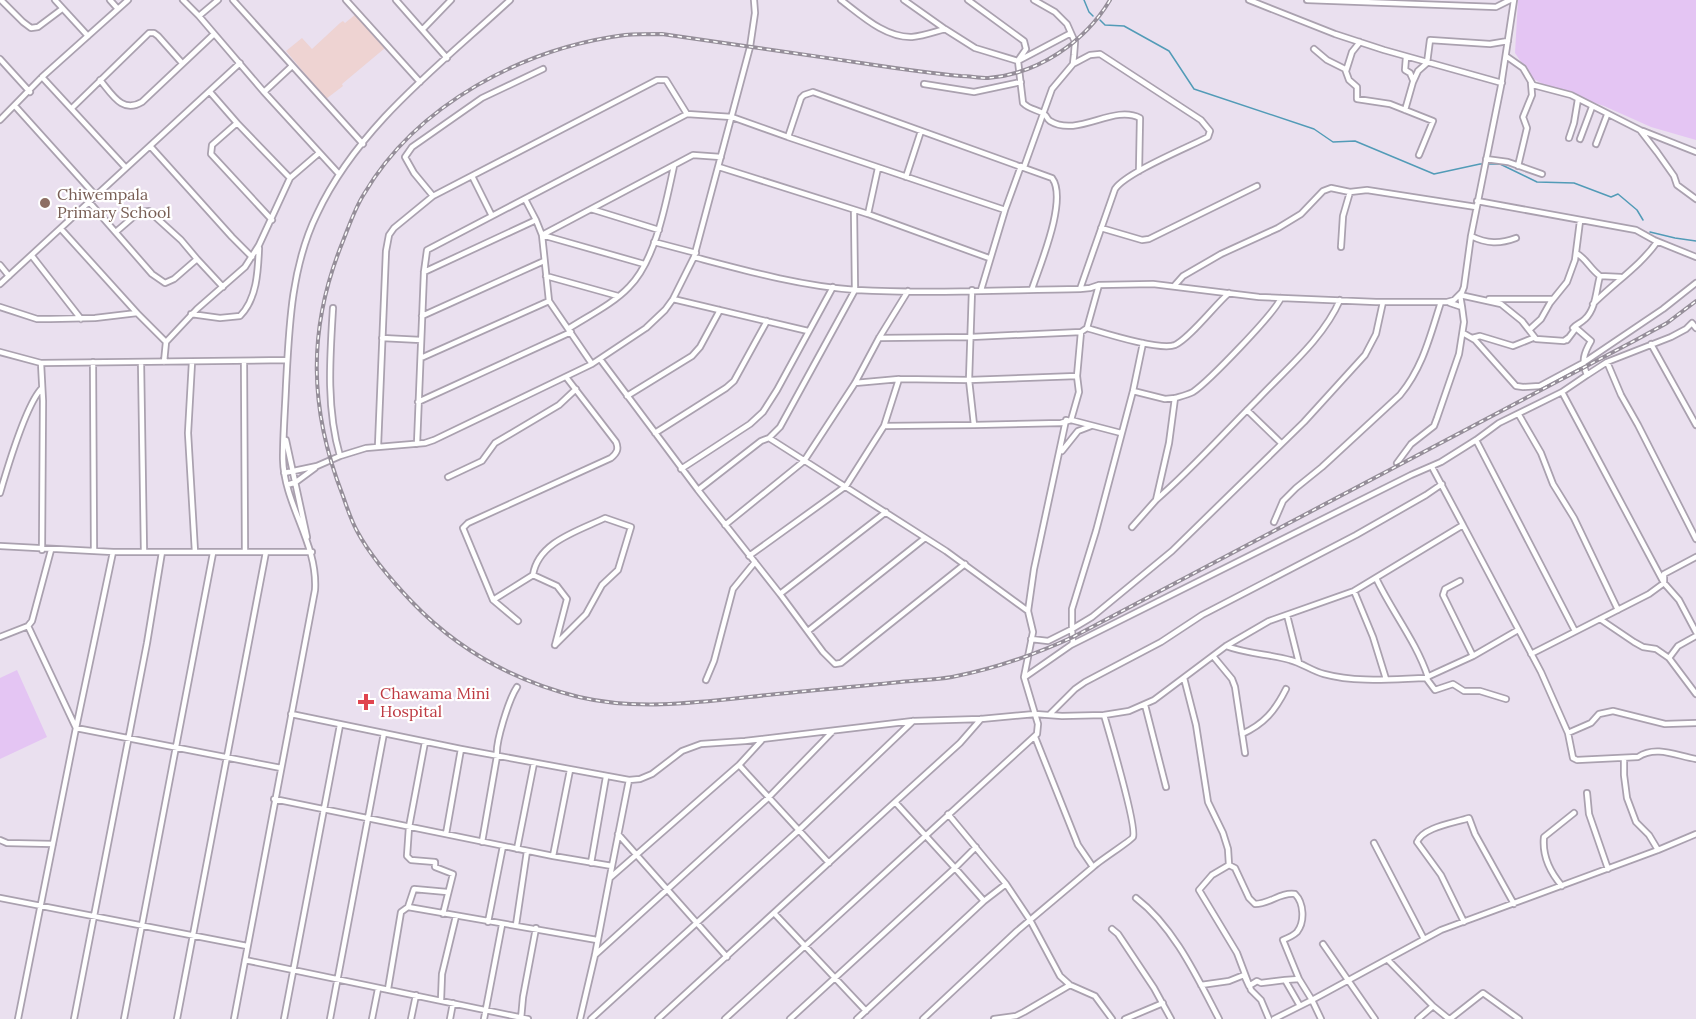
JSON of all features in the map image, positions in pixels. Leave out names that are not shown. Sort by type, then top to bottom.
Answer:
[{"type":"street","points":[[1,0],[23,22],[34,28],[62,9]]},
{"type":"street","points":[[55,0],[88,36]]},
{"type":"street","points":[[110,0],[118,9]]},
{"type":"street","points":[[0,120],[30,92],[42,77],[128,0]]},
{"type":"street","points":[[183,0],[200,16],[264,92],[339,174]]},
{"type":"street","points":[[200,16],[218,0]]},
{"type":"street","points":[[233,0],[363,144]]},
{"type":"street","points":[[346,0],[420,82]]},
{"type":"street","points":[[396,0],[447,58]]},
{"type":"street","points":[[423,29],[452,0]]},
{"type":"street","points":[[234,1019],[315,590],[316,576],[312,552],[284,473],[287,360],[293,297],[304,246],[316,214],[339,174],[363,144],[420,82],[510,0]]},
{"type":"street","points":[[284,473],[317,466],[340,456],[378,446],[417,444],[442,436],[592,364],[646,328],[664,310],[673,299],[695,255],[750,47],[755,14],[754,0]]},
{"type":"street","points":[[840,0],[865,18],[898,35],[915,37],[945,29]]},
{"type":"street","points":[[904,0],[975,48],[1018,61],[1071,33]]},
{"type":"street","points":[[968,0],[1024,41],[1026,49],[1018,61],[1025,105],[1032,111],[1042,112],[1050,121],[1068,125],[1124,114],[1137,116],[1140,121],[1139,172]]},
{"type":"street","points":[[1034,0],[1056,12],[1062,18],[1074,42],[1073,63]]},
{"type":"street","points":[[1249,0],[1360,42],[1502,83]]},
{"type":"street","points":[[1307,0],[1496,7],[1512,0],[1502,83],[1471,236],[1464,287],[1460,295],[1447,302]]},
{"type":"street","points":[[72,108],[149,33],[158,36],[182,63]]},
{"type":"street","points":[[100,80],[120,102],[131,107],[142,102],[214,34]]},
{"type":"street","points":[[1405,110],[1418,71],[1427,63],[1430,40],[1490,44],[1508,41]]},
{"type":"street","points":[[1346,71],[1350,56],[1360,42]]},
{"type":"street","points":[[1314,49],[1327,60],[1343,67],[1349,80],[1357,87],[1357,99],[1390,104],[1433,121],[1419,155]]},
{"type":"street","points":[[981,290],[1005,210],[1054,83],[1073,63],[1090,55],[1100,54],[1201,120],[1209,127],[1210,134],[1125,178],[1115,189],[1080,289]]},
{"type":"street","points":[[1506,56],[1523,68],[1531,83],[1532,95],[1523,117],[1527,128],[1518,166]]},
{"type":"street","points":[[1406,57],[1405,70],[1413,77],[1413,82]]},
{"type":"street","points":[[0,60],[30,92]]},
{"type":"street","points":[[0,284],[240,63]]},
{"type":"street","points":[[264,92],[292,66]]},
{"type":"street","points":[[433,196],[414,174],[405,157],[412,147],[482,98],[543,69]]},
{"type":"street","points":[[42,77],[126,168]]},
{"type":"street","points":[[378,446],[387,242],[394,228],[433,196],[657,80],[666,80],[687,114]]},
{"type":"street","points":[[924,84],[974,92],[1021,82]]},
{"type":"street","points":[[1531,83],[1537,87],[1570,95],[1640,130],[1696,152]]},
{"type":"street","points":[[210,92],[290,178]]},
{"type":"street","points":[[788,137],[801,98],[804,94],[813,92],[1052,178],[1057,195],[1056,211],[1032,290]]},
{"type":"street","points":[[1569,138],[1578,99]]},
{"type":"street","points":[[15,106],[96,196]]},
{"type":"street","points":[[1580,139],[1592,107]]},
{"type":"street","points":[[417,444],[424,272],[427,250],[687,114],[732,117],[1005,210]]},
{"type":"street","points":[[1596,144],[1607,115]]},
{"type":"street","points":[[237,123],[212,145],[211,154],[272,220]]},
{"type":"street","points":[[1640,130],[1658,152],[1674,176],[1677,185],[1696,199]]},
{"type":"street","points":[[906,177],[921,131]]},
{"type":"street","points":[[151,147],[252,257]]},
{"type":"street","points":[[164,362],[166,342],[191,314],[223,287],[252,257],[260,245],[290,178],[319,153]]},
{"type":"street","points":[[542,235],[693,155],[721,157]]},
{"type":"street","points":[[1486,160],[1504,162],[1542,174]]},
{"type":"street","points":[[418,402],[569,330],[618,296],[638,276],[654,242],[659,230],[674,165]]},
{"type":"street","points":[[718,167],[868,214],[989,258]]},
{"type":"street","points":[[868,214],[878,168]]},
{"type":"street","points":[[472,176],[492,216]]},
{"type":"street","points":[[1101,228],[1142,240],[1149,239],[1257,186]]},
{"type":"street","points":[[1175,285],[1183,276],[1221,254],[1281,227],[1301,214],[1323,191],[1331,188],[1350,192],[1368,190],[1477,204],[1636,230],[1657,242],[1696,257]]},
{"type":"street","points":[[1341,247],[1343,216],[1350,192]]},
{"type":"street","points":[[525,199],[542,235],[549,301],[592,364]]},
{"type":"street","points":[[90,203],[153,274],[165,283],[174,279],[197,259]]},
{"type":"street","points":[[591,209],[659,230]]},
{"type":"street","points":[[117,231],[139,212],[150,210],[181,240],[223,287]]},
{"type":"street","points":[[698,490],[761,441],[769,438],[780,427],[855,290],[854,211]]},
{"type":"street","points":[[424,272],[536,220]]},
{"type":"street","points":[[1529,330],[1541,319],[1567,282],[1576,253],[1580,221]]},
{"type":"street","points":[[61,229],[166,342]]},
{"type":"street","points":[[542,235],[644,264]]},
{"type":"street","points":[[1471,236],[1493,243],[1516,238]]},
{"type":"street","points":[[654,242],[771,276],[855,290],[1032,290],[1080,289],[1099,285],[1175,285],[1281,298],[1447,302],[1462,307]]},
{"type":"street","points":[[1593,304],[1643,260],[1657,242]]},
{"type":"street","points":[[191,314],[229,318],[240,316],[246,310],[252,298],[256,280],[260,245]]},
{"type":"street","points":[[1576,253],[1581,255],[1591,270],[1600,276],[1621,277]]},
{"type":"street","points":[[32,256],[81,318]]},
{"type":"street","points":[[422,316],[544,261]]},
{"type":"street","points":[[0,265],[9,276]]},
{"type":"street","points":[[546,276],[618,296]]},
{"type":"street","points":[[1567,340],[1575,325],[1584,320],[1593,304],[1600,276]]},
{"type":"street","points":[[1463,333],[1472,338],[1519,387],[1540,386],[1583,363],[1663,309],[1696,283]]},
{"type":"street","points":[[879,338],[971,338],[1081,332],[1087,328],[1099,285]]},
{"type":"street","points":[[681,469],[757,419],[777,390],[833,287]]},
{"type":"street","points":[[972,290],[969,380],[974,424]]},
{"type":"street","points":[[725,525],[804,461],[855,383],[908,291]]},
{"type":"street","points":[[1087,328],[1143,343],[1170,346],[1177,344],[1229,292]]},
{"type":"street","points":[[1460,295],[1501,304],[1508,308],[1522,321],[1533,338]]},
{"type":"street","points":[[1397,463],[1411,444],[1434,426],[1459,354],[1463,333],[1460,295]]},
{"type":"street","points":[[1133,391],[1165,399],[1185,396],[1200,386],[1268,317],[1281,298]]},
{"type":"street","points":[[673,299],[808,331]]},
{"type":"street","points":[[1481,299],[1554,299]]},
{"type":"street","points":[[1132,527],[1308,346],[1329,320],[1340,300]]},
{"type":"street","points":[[421,358],[549,301]]},
{"type":"street","points":[[1032,639],[1048,641],[1092,617],[1198,527],[1311,414],[1365,355],[1376,334],[1383,302]]},
{"type":"street","points":[[1274,522],[1283,501],[1400,395],[1411,382],[1423,359],[1441,302]]},
{"type":"street","points":[[0,307],[37,319],[137,313]]},
{"type":"street","points":[[333,308],[330,348],[332,423],[340,456]]},
{"type":"street","points":[[627,396],[692,356],[700,347],[720,310]]},
{"type":"street","points":[[655,433],[734,381],[767,321]]},
{"type":"street","points":[[1024,677],[1071,645],[1411,475],[1432,467],[1476,440],[1492,427],[1562,392],[1607,362],[1681,332],[1694,321],[1696,328]]},
{"type":"street","points":[[1567,340],[1575,328],[1591,341],[1583,363],[1587,375]]},
{"type":"street","points":[[725,1019],[1035,737],[1038,729],[1024,677],[1033,632],[1028,611],[1034,569],[1058,458],[1079,392],[1077,376],[1081,332]]},
{"type":"street","points":[[1472,338],[1480,336],[1513,346],[1533,338],[1567,340]]},
{"type":"street","points":[[382,338],[422,340]]},
{"type":"street","points":[[1071,645],[1073,643],[1072,609],[1096,531],[1133,391],[1143,343]]},
{"type":"street","points":[[1651,344],[1696,425]]},
{"type":"street","points":[[0,352],[41,363],[287,360]]},
{"type":"street","points":[[600,359],[681,469],[831,661],[838,664],[965,564]]},
{"type":"street","points":[[244,361],[245,552]]},
{"type":"street","points":[[93,362],[94,551]]},
{"type":"street","points":[[141,362],[144,552]]},
{"type":"street","points":[[192,362],[188,433],[195,552]]},
{"type":"street","points":[[1607,362],[1621,395],[1696,538]]},
{"type":"street","points":[[41,363],[42,550]]},
{"type":"street","points":[[861,372],[870,383]]},
{"type":"street","points":[[518,621],[507,609],[493,600],[462,531],[465,525],[611,458],[616,453],[618,449],[616,442],[566,376]]},
{"type":"street","points":[[855,383],[899,379],[969,380],[1077,376]]},
{"type":"street","points":[[749,556],[846,486],[884,426],[899,379]]},
{"type":"street","points":[[0,493],[30,409],[42,388]]},
{"type":"street","points":[[448,477],[482,461],[495,443],[559,405],[576,389]]},
{"type":"street","points":[[1562,392],[1664,583],[1679,600],[1696,634],[1678,646],[1669,658]]},
{"type":"street","points":[[1156,500],[1169,443],[1175,398]]},
{"type":"street","points":[[1247,410],[1281,443]]},
{"type":"street","points":[[1519,415],[1541,453],[1548,474],[1574,518],[1618,610]]},
{"type":"street","points":[[884,426],[1061,423],[1069,420],[1121,433]]},
{"type":"street","points":[[1058,458],[1078,431],[1091,426]]},
{"type":"street","points":[[285,437],[294,470],[307,539]]},
{"type":"street","points":[[769,438],[965,564],[1028,611]]},
{"type":"street","points":[[1476,440],[1575,632]]},
{"type":"street","points":[[287,485],[296,482],[317,466]]},
{"type":"street","points":[[1432,467],[1531,654],[1568,733],[1575,759],[1638,758],[1644,754],[1664,752],[1696,759]]},
{"type":"street","points":[[1048,715],[1080,686],[1161,642],[1202,615],[1356,534],[1442,484]]},
{"type":"street","points":[[780,594],[886,512]]},
{"type":"street","points":[[493,600],[533,575],[535,563],[545,549],[568,536],[605,518],[631,527],[618,570],[602,585],[586,614],[555,645],[567,599],[557,586],[533,575]]},
{"type":"street","points":[[291,714],[628,780],[640,779],[652,774],[690,747],[701,744],[913,721],[981,719],[1035,714],[1104,715],[1130,711],[1145,705],[1226,646],[1269,621],[1354,591],[1462,525]]},
{"type":"street","points":[[808,631],[925,538]]},
{"type":"street","points":[[0,546],[113,552],[312,552]]},
{"type":"street","points":[[0,637],[28,626],[32,621],[51,550]]},
{"type":"street","points":[[18,1019],[113,552]]},
{"type":"street","points":[[74,1019],[162,552]]},
{"type":"street","points":[[177,1019],[266,552]]},
{"type":"street","points":[[124,1019],[213,553]]},
{"type":"street","points":[[1664,583],[1664,574],[1696,556]]},
{"type":"street","points":[[706,680],[714,661],[733,590],[754,562]]},
{"type":"street","points":[[1376,578],[1418,652],[1427,677],[1435,690],[1453,684],[1464,691],[1480,690],[1506,699]]},
{"type":"street","points":[[1460,581],[1445,589],[1443,595],[1473,656]]},
{"type":"street","points":[[1531,654],[1649,594],[1664,583]]},
{"type":"street","points":[[1354,591],[1373,637],[1386,679]]},
{"type":"street","points":[[1287,615],[1299,663]]},
{"type":"street","points":[[1600,619],[1634,642],[1643,647],[1656,649],[1669,658],[1696,694]]},
{"type":"street","points":[[28,626],[76,728]]},
{"type":"street","points":[[1226,646],[1239,651],[1287,659],[1339,678],[1427,677],[1473,656],[1518,630]]},
{"type":"street","points":[[1213,656],[1232,679],[1238,698],[1245,753]]},
{"type":"street","points":[[1184,678],[1196,725],[1208,802],[1223,832],[1229,865]]},
{"type":"street","points":[[482,842],[497,756],[495,747],[517,687]]},
{"type":"street","points":[[1242,734],[1268,719],[1286,689]]},
{"type":"street","points":[[1145,705],[1166,787]]},
{"type":"street","points":[[1568,733],[1593,722],[1599,714],[1613,711],[1665,724],[1695,725]]},
{"type":"street","points":[[922,1019],[1030,920],[1107,855],[1130,842],[1134,832],[1104,715]]},
{"type":"street","points":[[658,1019],[960,742],[981,719]]},
{"type":"street","points":[[591,1019],[799,830],[913,721]]},
{"type":"street","points":[[284,1019],[340,725]]},
{"type":"street","points":[[76,728],[281,768]]},
{"type":"street","points":[[595,956],[768,798],[833,731]]},
{"type":"street","points":[[330,1019],[384,733]]},
{"type":"street","points":[[1035,737],[1078,845],[1093,867]]},
{"type":"street","points":[[611,877],[739,765],[763,739]]},
{"type":"street","points":[[425,742],[410,827],[408,859],[435,862],[435,867],[453,874],[443,914]]},
{"type":"street","points":[[446,834],[461,749]]},
{"type":"street","points":[[1624,758],[1627,798],[1636,822],[1649,835],[1658,850]]},
{"type":"street","points":[[517,849],[534,763]]},
{"type":"street","points":[[739,765],[829,863]]},
{"type":"street","points":[[553,856],[570,770]]},
{"type":"street","points":[[591,863],[606,777]]},
{"type":"street","points":[[580,1019],[611,877],[628,780]]},
{"type":"street","points":[[1587,793],[1589,814],[1608,869]]},
{"type":"street","points":[[274,799],[324,811],[612,866]]},
{"type":"street","points":[[895,802],[984,901]]},
{"type":"street","points":[[1562,886],[1548,866],[1544,837],[1574,813]]},
{"type":"street","points":[[948,814],[1006,884],[1030,920],[1060,976],[1070,985],[1095,996],[1112,1019]]},
{"type":"street","points":[[1464,922],[1441,875],[1417,842],[1419,837],[1435,828],[1469,818],[1475,834],[1514,904]]},
{"type":"street","points":[[618,834],[666,891],[727,957]]},
{"type":"street","points":[[1274,1019],[1441,930],[1696,834]]},
{"type":"street","points":[[0,840],[7,843],[53,844]]},
{"type":"street","points":[[1374,843],[1424,939]]},
{"type":"street","points":[[489,922],[503,846]]},
{"type":"street","points":[[790,1019],[976,847]]},
{"type":"street","points":[[516,925],[527,851]]},
{"type":"street","points":[[1229,865],[1235,868],[1249,898],[1256,904],[1266,903],[1289,893],[1298,897],[1302,904],[1300,926],[1296,934],[1283,940],[1299,978],[1321,1019]]},
{"type":"street","points":[[1229,865],[1212,875],[1199,890],[1237,952],[1249,986]]},
{"type":"street","points":[[861,1018],[984,901],[1006,884]]},
{"type":"street","points":[[408,908],[414,889],[447,892]]},
{"type":"street","points":[[0,898],[248,946]]},
{"type":"street","points":[[1136,898],[1163,923],[1218,1019]]},
{"type":"street","points":[[388,989],[401,912],[408,908],[597,940]]},
{"type":"street","points":[[774,913],[866,1011]]},
{"type":"street","points":[[441,1000],[456,916]]},
{"type":"street","points":[[484,1019],[502,925]]},
{"type":"street","points":[[245,960],[524,1019],[523,997],[536,928]]},
{"type":"street","points":[[1113,929],[1163,1003],[1171,1019]]},
{"type":"street","points":[[1323,944],[1375,1019]]},
{"type":"street","points":[[1388,960],[1449,1019],[1483,993],[1519,1019]]},
{"type":"street","points":[[1201,986],[1228,981],[1244,975],[1249,986],[1261,1000],[1269,1019]]},
{"type":"street","points":[[1249,986],[1257,981],[1261,983],[1299,978]]},
{"type":"street","points":[[1285,980],[1300,1006]]},
{"type":"street","points":[[994,1019],[1016,1016],[1070,985]]},
{"type":"street","points":[[372,1019],[378,989]]},
{"type":"street","points":[[411,1019],[416,995]]},
{"type":"street","points":[[450,1019],[453,1003]]},
{"type":"street","points":[[1125,1019],[1163,1003]]},
{"type":"street","points":[[1419,1019],[1433,1006]]},
{"type":"shaded area","points":[[1518,0],[1696,0],[1696,140],[1651,127],[1604,106],[1548,87],[1532,78],[1515,53]]},
{"type":"shaded area","points":[[356,14],[385,48],[326,99],[286,51],[302,38],[312,49],[340,23],[343,21],[345,23]]},
{"type":"shaded area","points":[[17,670],[47,737],[0,759],[0,678]]},
{"type":"waterway","points":[[1084,0],[1093,16]]},
{"type":"waterway","points":[[1100,20],[1105,25],[1124,26],[1169,51],[1194,89],[1314,129],[1333,142],[1355,141],[1434,174],[1480,164],[1500,164],[1537,182],[1574,183],[1611,197],[1618,194],[1637,210],[1643,220]]},
{"type":"waterway","points":[[1650,232],[1696,241]]},
{"type":"railway","points":[[1110,0],[1100,15],[1074,42],[1042,63],[1007,75],[988,78],[948,75],[662,34],[630,35],[587,42],[512,67],[476,86],[443,108],[413,133],[386,162],[361,199],[331,274],[318,337],[319,400],[332,464],[353,523],[375,559],[404,594],[448,635],[468,649],[510,673],[579,697],[630,704],[683,703],[952,677],[1014,661],[1073,637],[1634,341],[1667,323],[1696,301]]},
{"type":"place","name":"Chiwempala Primary School","points":[[45,203]]},
{"type":"place","name":"Chawama Mini Hospital","points":[[366,702]]}]
